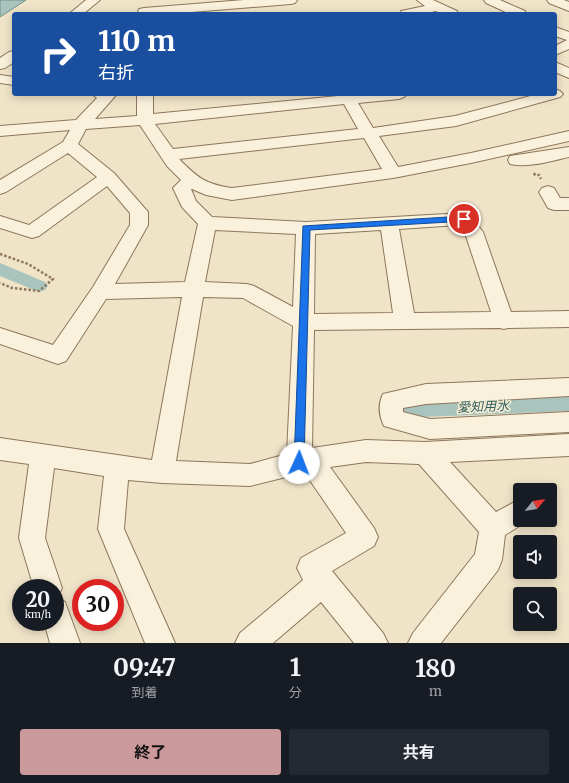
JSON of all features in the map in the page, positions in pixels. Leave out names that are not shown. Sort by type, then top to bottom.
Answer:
[{"type":"street","points":[[78,12],[94,0]]},
{"type":"street","points":[[286,0],[294,12]]},
{"type":"street","points":[[144,9],[291,0]]},
{"type":"street","points":[[423,0],[448,12]]},
{"type":"street","points":[[490,0],[516,12]]},
{"type":"street","points":[[553,0],[569,7]]},
{"type":"street","points":[[414,12],[436,6]]},
{"type":"street","points":[[557,32],[569,37]]},
{"type":"street","points":[[557,50],[569,44]]},
{"type":"street","points":[[0,65],[12,57]]},
{"type":"street","points":[[557,67],[569,74]]},
{"type":"street","points":[[0,79],[12,81]]},
{"type":"street","points":[[557,93],[569,90]]},
{"type":"street","points":[[0,188],[69,145],[80,125],[107,96]]},
{"type":"street","points":[[145,96],[145,120],[173,162],[191,181],[212,191],[232,194],[393,173],[471,158],[569,136]]},
{"type":"street","points":[[0,132],[145,120],[364,96]]},
{"type":"street","points":[[168,155],[369,133],[456,121],[548,96]]},
{"type":"street","points":[[347,97],[393,173]]},
{"type":"street","points":[[0,336],[58,355],[100,292],[139,226],[139,212],[108,177],[69,145]]},
{"type":"street","points":[[471,158],[484,165],[510,160],[568,156]]},
{"type":"street","points":[[0,222],[32,232],[108,177]]},
{"type":"street","points":[[191,181],[182,188],[188,203],[207,223],[306,228],[464,219],[474,232],[504,321]]},
{"type":"street","points":[[548,192],[554,204],[569,204]]},
{"type":"street","points":[[162,472],[207,223]]},
{"type":"street","points":[[389,223],[405,321]]},
{"type":"street","points":[[306,228],[303,322],[306,461],[318,471],[365,536],[311,568],[373,643]]},
{"type":"street","points":[[100,292],[194,289],[247,291],[303,322],[504,321],[569,319]]},
{"type":"street","points":[[569,387],[426,394],[391,401],[392,419],[430,429],[569,422]]},
{"type":"street","points":[[0,449],[117,468],[162,472],[250,475],[306,461],[366,451],[425,453],[569,445]]},
{"type":"street","points":[[423,643],[488,560],[492,528],[425,453]]},
{"type":"street","points":[[43,456],[32,538],[45,579]]},
{"type":"street","points":[[117,468],[111,529],[160,643]]},
{"type":"street","points":[[492,528],[513,515]]},
{"type":"street","points":[[250,643],[323,582]]},
{"type":"street","points":[[61,631],[65,643]]},
{"type":"path","points":[[527,159],[535,175],[539,175],[548,192]]},
{"type":"path","points":[[0,254],[18,259],[39,269],[53,279],[39,291],[12,288],[0,283]]},
{"type":"water","points":[[0,0],[26,0],[0,17]]},
{"type":"waterway","name":"愛知用水","points":[[0,269],[39,286]]},
{"type":"waterway","name":"愛知用水","points":[[397,410],[569,403]]},
{"type":"route","points":[[299,463],[306,228],[464,219]]}]
